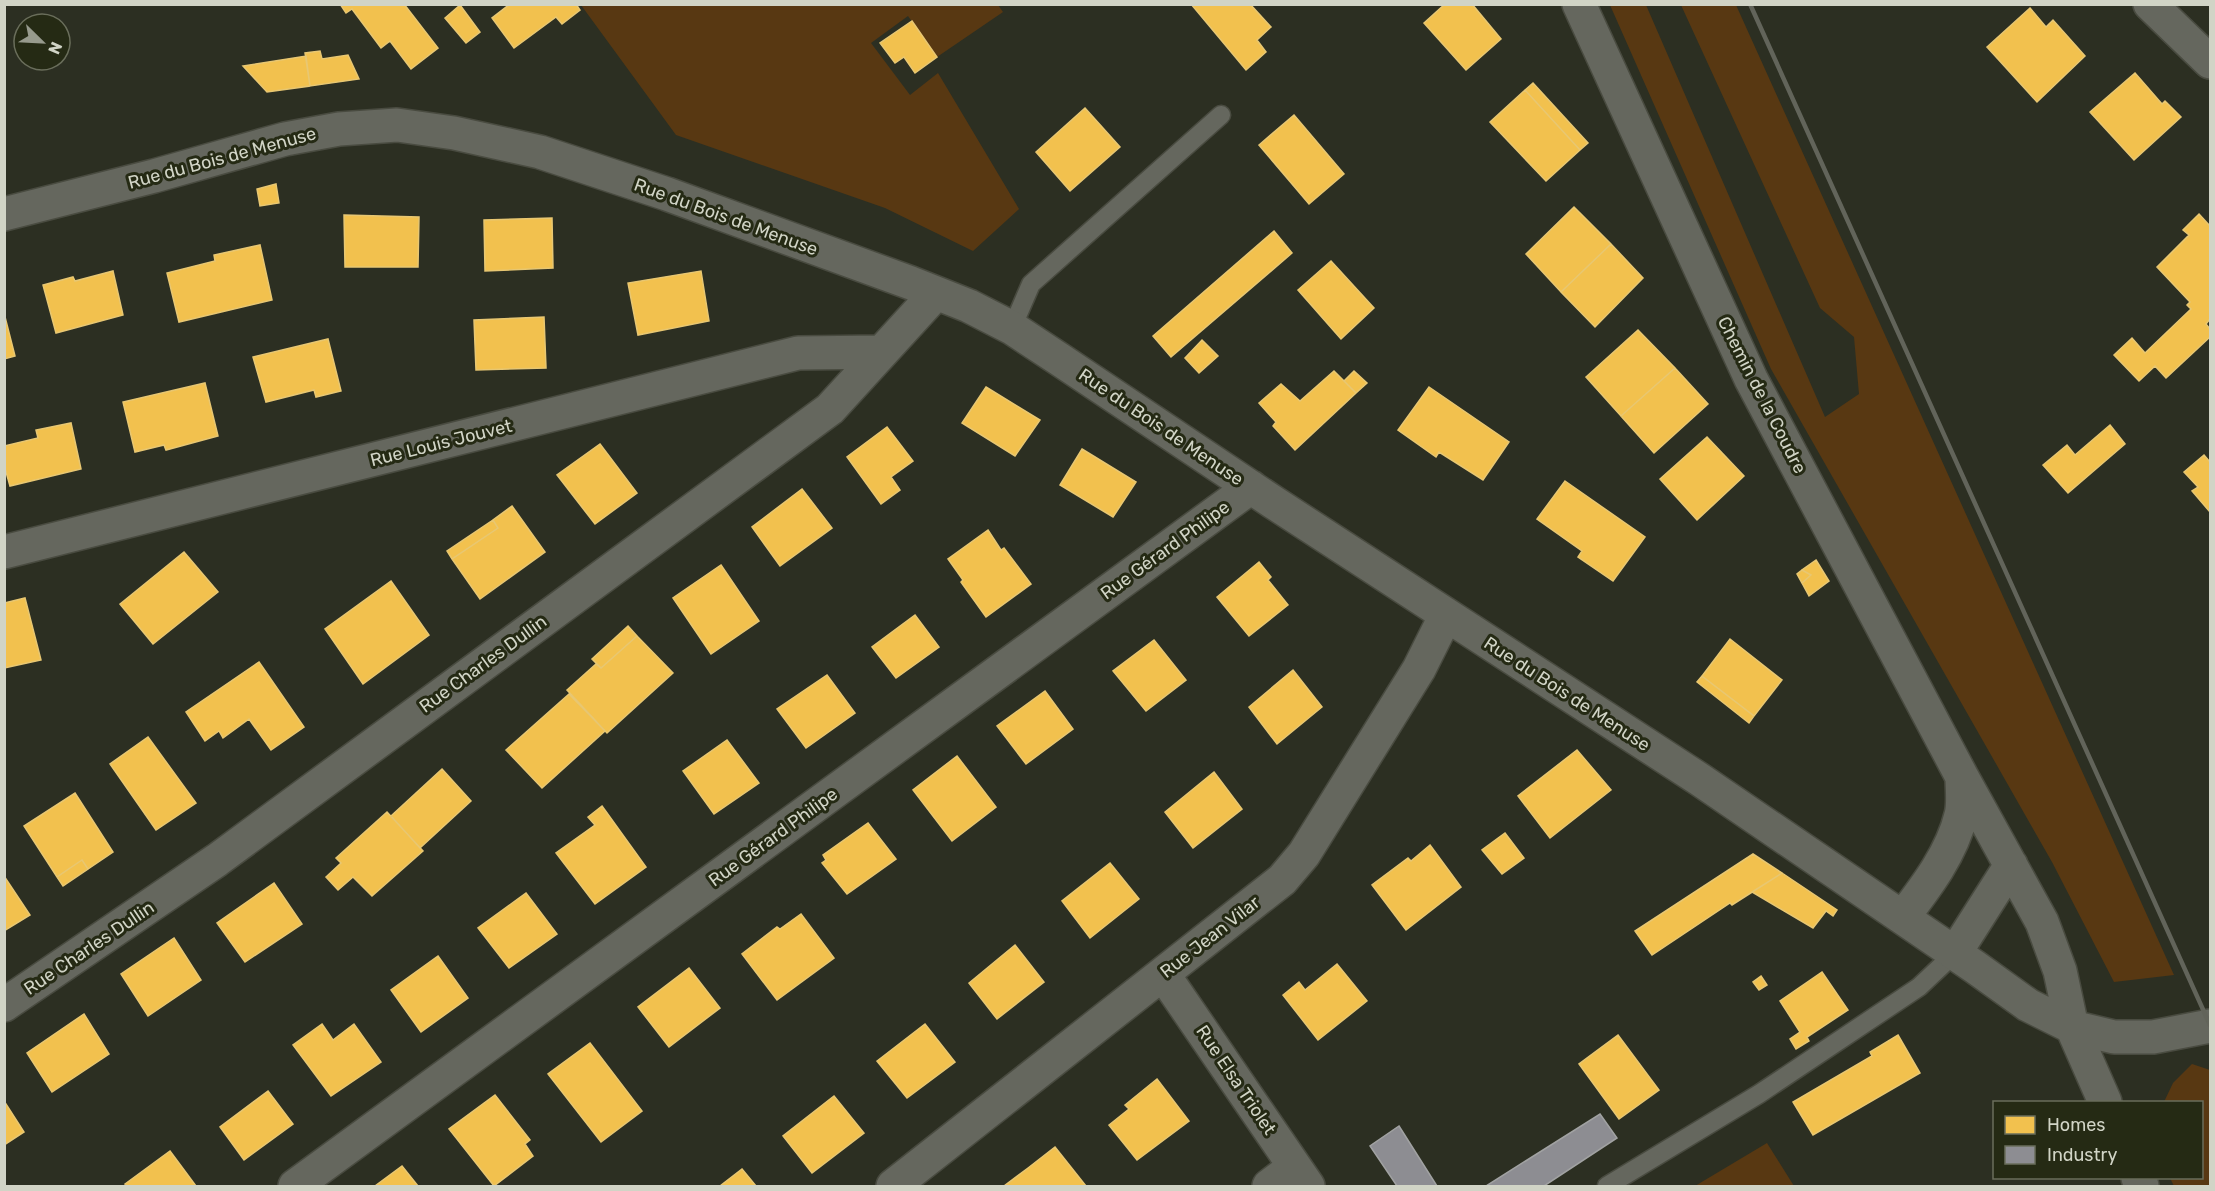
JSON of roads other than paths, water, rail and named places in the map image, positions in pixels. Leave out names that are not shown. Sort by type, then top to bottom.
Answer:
[{"type":"street","name":"Chemin de la Coudre","points":[[1579,4],[1751,379],[1962,777],[2042,922],[2060,971],[2072,1028],[2105,1101]]},
{"type":"street","points":[[2150,4],[2211,62]]},
{"type":"street","name":"Rue du Bois de Menuse","points":[[4,214],[154,176],[285,139],[339,129],[397,125],[454,133],[540,152],[667,194],[936,293],[1012,328],[1699,779],[2028,1005],[2072,1028],[2114,1037],[2153,1037],[2211,1026]]},
{"type":"street","name":"Rue Charles Dullin","points":[[4,1005],[217,860],[830,409],[936,293]]},
{"type":"street","name":"Rue Louis Jouvet","points":[[4,552],[798,353],[881,352]]},
{"type":"street","name":"Rue Gérard Philipe","points":[[295,1186],[1251,487]]},
{"type":"street","name":"Rue Jean Vilar","points":[[893,1186],[1282,880],[1304,854],[1419,669],[1446,615]]},
{"type":"street","points":[[1903,917],[1933,877],[1951,842],[1962,814],[1962,777]]},
{"type":"street","points":[[1955,953],[2011,865]]},
{"type":"street","name":"Rue Elsa Triolet","points":[[1163,974],[1290,1180]]},
{"type":"lane","points":[[1012,328],[1031,284],[1221,115]]},
{"type":"lane","points":[[1607,1186],[1759,1094],[1919,987],[1955,953]]},
{"type":"railway","points":[[1750,4],[2210,1025]]}]
